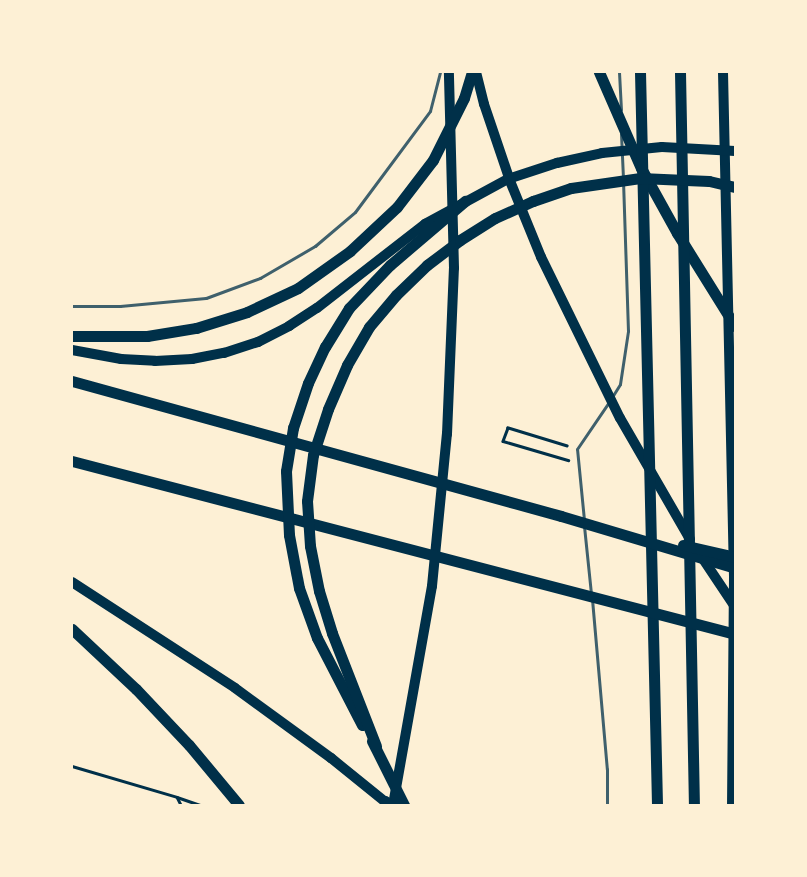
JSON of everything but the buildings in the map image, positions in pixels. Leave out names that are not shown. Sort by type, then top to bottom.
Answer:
[{"type":"highway","points":[[72,336],[147,336],[196,328],[247,312],[298,288],[350,250],[397,207],[433,160],[464,98],[472,72]]},
{"type":"highway","points":[[599,72],[641,168],[677,233],[735,326]]},
{"type":"highway","points":[[640,72],[657,805]]},
{"type":"highway","points":[[680,72],[694,805]]},
{"type":"highway","points":[[404,805],[376,746],[332,634],[319,591],[310,546],[307,501],[313,455],[328,409],[347,365],[369,327],[396,295],[427,265],[460,240],[495,218],[533,201],[571,188],[640,178],[710,181],[735,187]]},
{"type":"highway","points":[[376,746],[351,706],[317,638],[299,588],[289,535],[286,471],[293,428],[308,383],[325,347],[349,308],[428,227],[464,201]]},
{"type":"highway","points":[[72,381],[561,516],[735,557],[735,573],[561,516]]},
{"type":"highway","points":[[72,461],[552,588],[735,634]]},
{"type":"highway","points":[[72,629],[136,689],[190,745],[238,805]]},
{"type":"main road","points":[[72,582],[236,688],[389,804],[422,652],[441,510],[452,347],[454,268],[449,72]]},
{"type":"main road","points":[[476,72],[484,104],[510,181],[574,328],[620,418],[669,504],[714,578],[735,607]]},
{"type":"main road","points":[[723,72],[735,573],[732,805]]},
{"type":"main road","points":[[464,201],[508,179],[557,163],[602,153],[662,147],[735,151]]},
{"type":"main road","points":[[72,350],[121,359],[155,361],[192,359],[224,354],[258,342],[317,308],[428,227]]},
{"type":"lane","points":[[72,306],[120,306],[206,298],[260,278],[315,246],[354,212],[430,110],[440,72]]},
{"type":"lane","points":[[607,805],[598,655],[577,449],[594,427],[620,384],[628,331],[619,72]]},
{"type":"path","points":[[568,460],[503,441],[508,428],[577,449]]},
{"type":"path","points":[[72,766],[200,805]]},
{"type":"path","points":[[177,797],[181,805]]}]
